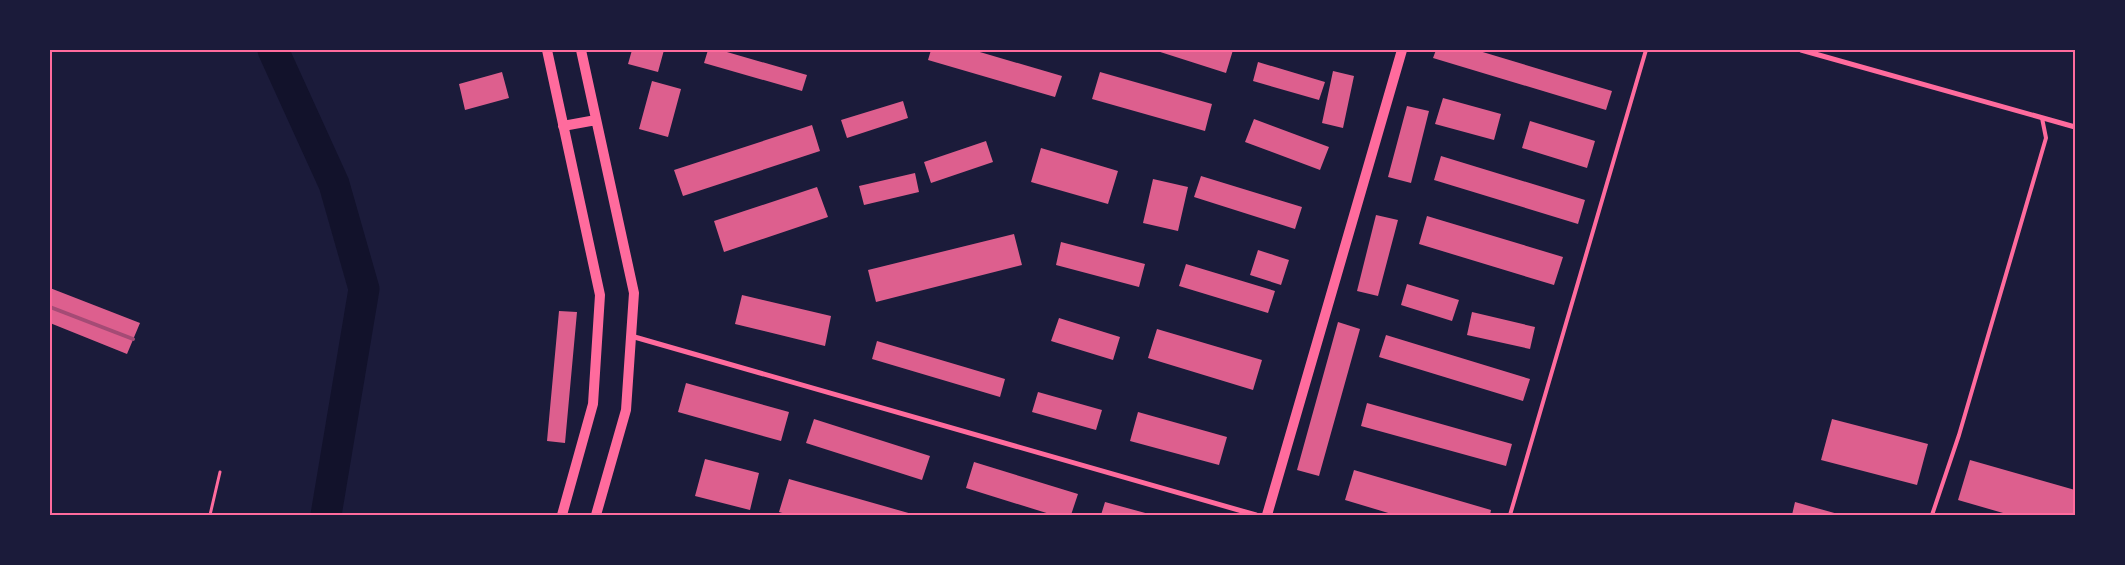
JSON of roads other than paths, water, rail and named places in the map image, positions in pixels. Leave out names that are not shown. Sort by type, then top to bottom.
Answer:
[{"type":"main road","points":[[547,50],[600,295],[593,404],[562,515]]},
{"type":"main road","points":[[581,50],[634,293],[626,410],[596,515]]},
{"type":"main road","points":[[1267,515],[1402,50]]},
{"type":"main road","points":[[564,126],[596,120]]},
{"type":"street","points":[[1801,50],[2075,127]]},
{"type":"street","points":[[631,336],[1256,515]]},
{"type":"lane","points":[[1510,515],[1646,50]]},
{"type":"lane","points":[[1932,515],[1959,435],[2046,138],[2042,118]]},
{"type":"waterway","points":[[273,50],[334,184],[364,289],[326,515]]},
{"type":"railway","points":[[50,307],[133,339]]}]
